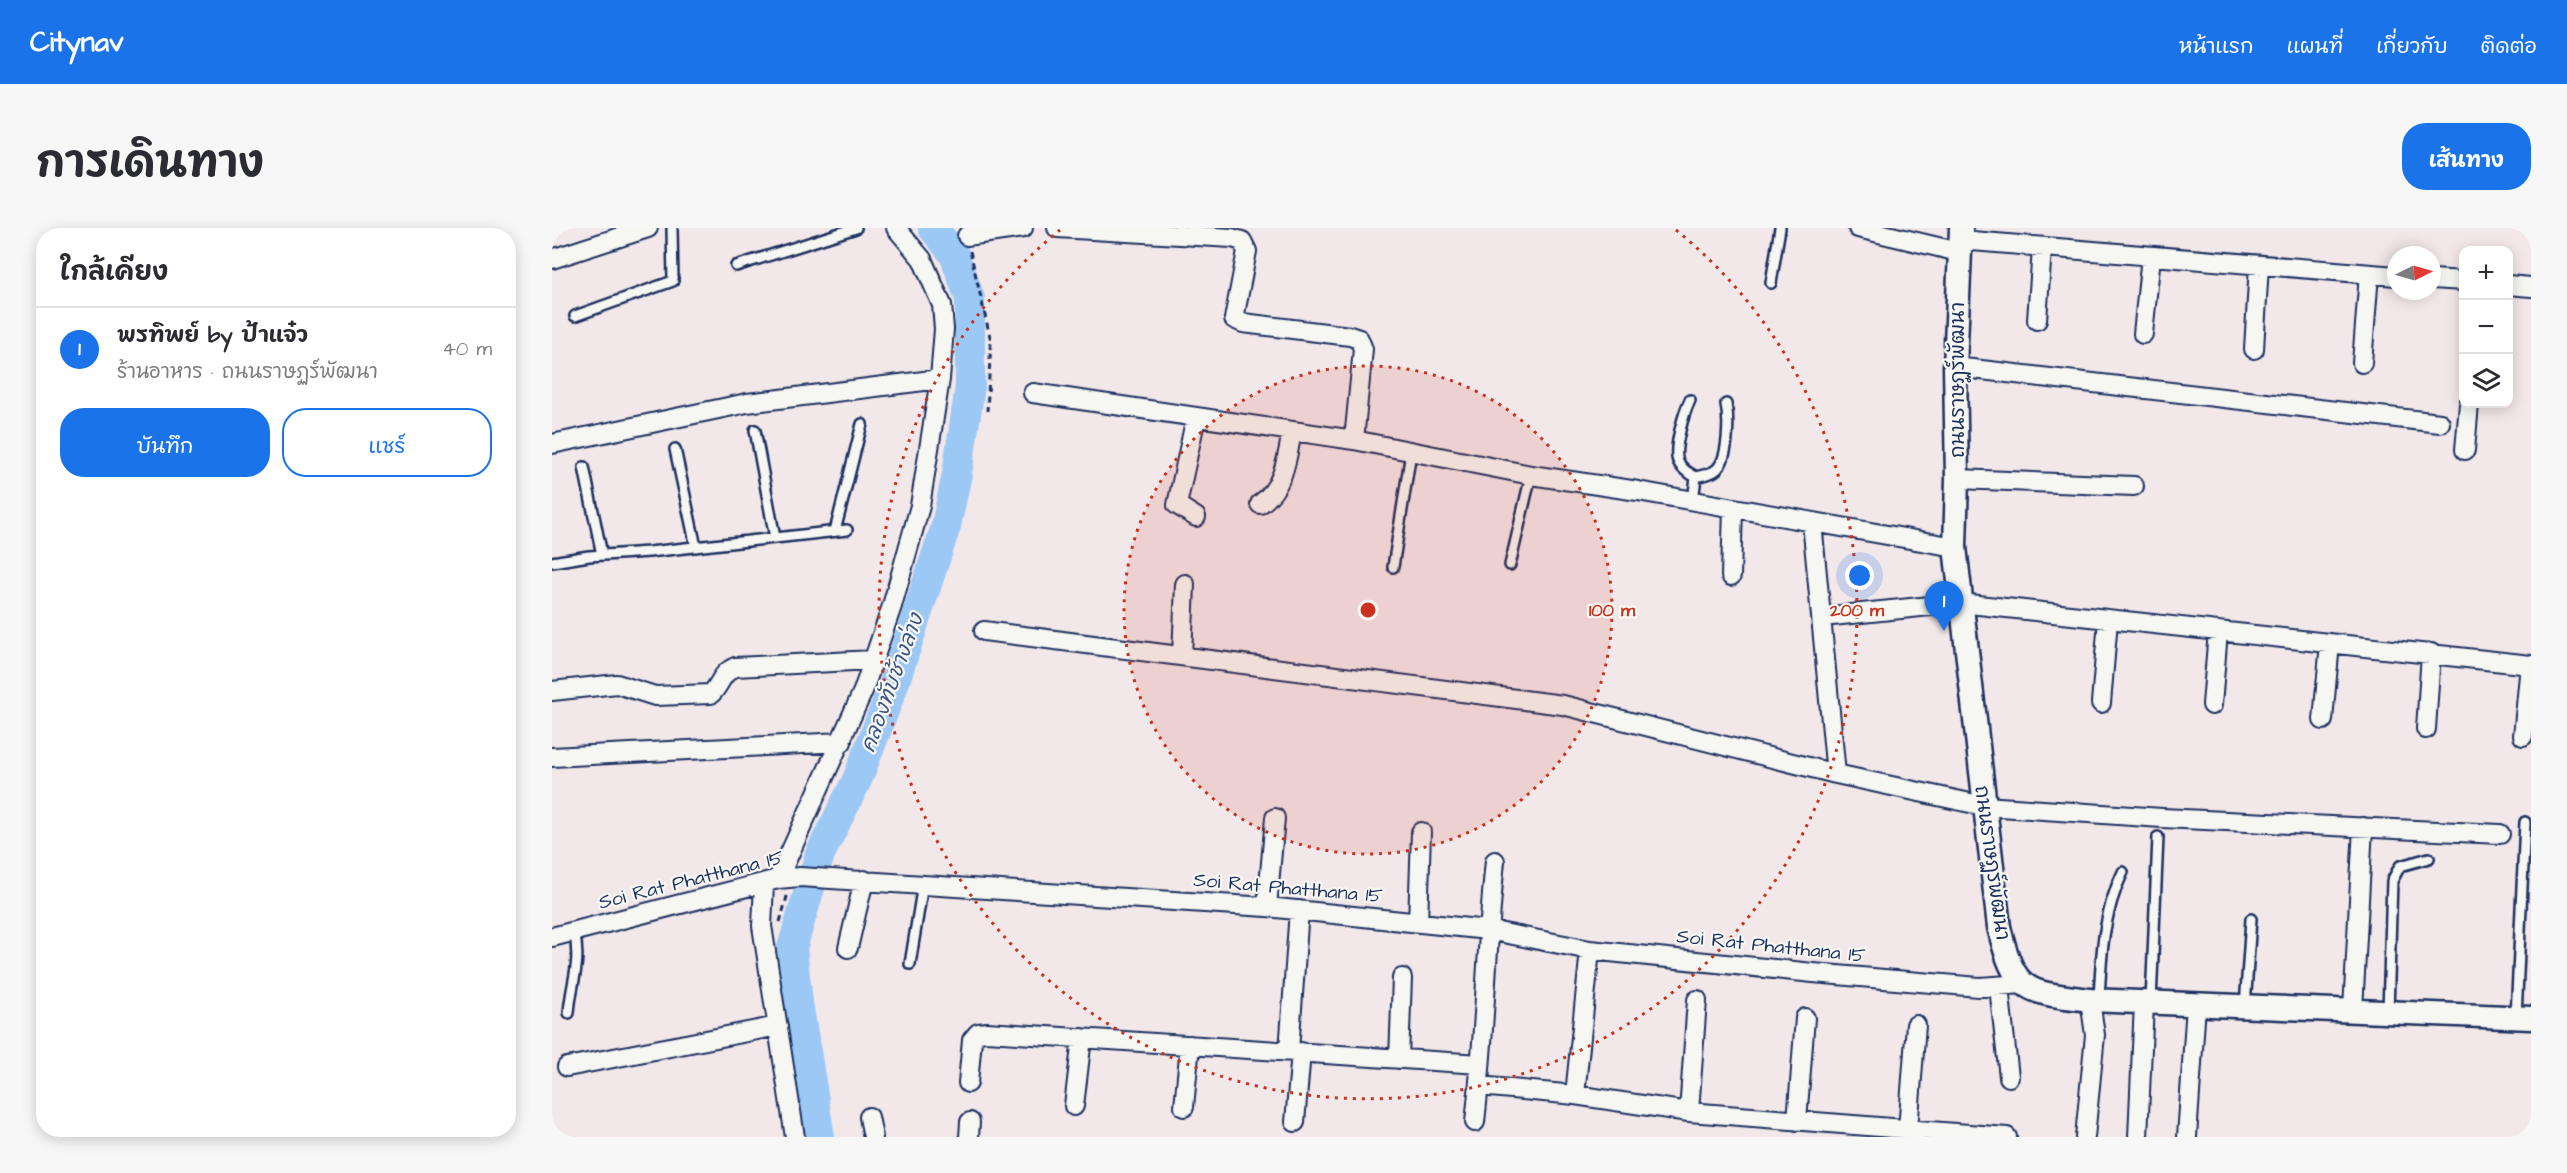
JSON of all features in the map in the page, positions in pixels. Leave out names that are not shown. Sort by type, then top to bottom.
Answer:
[{"type":"street","points":[[552,259],[648,228]]},
{"type":"street","points":[[795,1137],[762,926],[784,879],[812,799],[842,742],[873,660],[920,506],[935,425],[944,328],[942,305],[922,259],[896,228]]},
{"type":"street","points":[[967,236],[1023,228]]},
{"type":"street","points":[[1057,228],[1232,238],[1242,241],[1247,251],[1234,319],[1243,323],[1359,339],[1363,349],[1354,440]]},
{"type":"street","points":[[1858,228],[2042,248],[2387,275]]},
{"type":"street","name":"ถนนราษฏร์พัฒนา","points":[[1960,240],[1955,367],[1957,479],[1955,547],[1999,927],[2011,969],[2024,984]]},
{"type":"street","points":[[2037,320],[2042,248]]},
{"type":"street","points":[[2143,334],[2151,256]]},
{"type":"street","points":[[2254,349],[2259,265]]},
{"type":"street","points":[[2362,363],[2369,274]]},
{"type":"street","points":[[2441,280],[2459,281]]},
{"type":"street","points":[[2513,285],[2531,287]]},
{"type":"street","points":[[1955,367],[2440,423]]},
{"type":"street","points":[[552,444],[747,403],[940,379]]},
{"type":"street","points":[[1033,393],[1354,440],[1531,475],[1955,547]]},
{"type":"street","points":[[2465,450],[2469,408]]},
{"type":"street","points":[[1196,417],[1177,505],[1196,517]]},
{"type":"street","points":[[1260,504],[1271,496],[1280,483],[1292,431]]},
{"type":"street","points":[[1957,479],[2134,486]]},
{"type":"street","points":[[1731,576],[1733,508]]},
{"type":"street","points":[[1812,522],[1836,774]]},
{"type":"street","points":[[1182,656],[1185,584]]},
{"type":"street","points":[[1822,617],[1960,603],[2530,665],[2523,736]]},
{"type":"street","points":[[2101,703],[2108,620]]},
{"type":"street","points":[[984,631],[1563,705],[1836,774],[1984,806],[2500,834]]},
{"type":"street","points":[[2212,705],[2218,631]]},
{"type":"street","points":[[2323,720],[2330,643]]},
{"type":"street","points":[[2426,729],[2431,653]]},
{"type":"street","points":[[552,691],[617,684],[655,696],[711,694],[717,688],[725,671],[735,666],[873,660]]},
{"type":"street","points":[[552,757],[842,742]]},
{"type":"street","points":[[1267,907],[1275,818]]},
{"type":"street","points":[[2354,1010],[2363,827]]},
{"type":"street","points":[[1418,923],[1421,832]]},
{"type":"street","points":[[1475,1122],[1488,930],[1496,861]]},
{"type":"street","name":"Soi Rat Phatthana 15","points":[[552,937],[784,879],[841,878],[1267,907],[1488,930],[1590,950],[1923,984],[1999,987],[2024,984]]},
{"type":"street","points":[[848,948],[864,880]]},
{"type":"street","points":[[1295,1122],[1299,910]]},
{"type":"street","points":[[1575,1095],[1590,950]]},
{"type":"street","points":[[1399,1059],[1402,978]]},
{"type":"street","points":[[2024,984],[2052,995],[2094,1000],[2523,1018]]},
{"type":"street","points":[[1999,987],[2009,1077]]},
{"type":"street","points":[[1689,1112],[1697,1000]]},
{"type":"street","points":[[2085,1137],[2095,1035],[2094,1000]]},
{"type":"street","points":[[2138,1137],[2148,1003]]},
{"type":"street","points":[[2187,1137],[2196,1005]]},
{"type":"street","points":[[1797,1121],[1805,1018]]},
{"type":"street","points":[[1908,1130],[1916,1025]]},
{"type":"street","points":[[567,1067],[778,1026]]},
{"type":"street","points":[[968,1083],[972,1040],[978,1033],[1480,1064]]},
{"type":"street","points":[[1074,1106],[1082,1038]]},
{"type":"street","points":[[1184,1107],[1190,1045]]},
{"type":"street","points":[[1479,1086],[1575,1095],[1689,1112],[2007,1137]]},
{"type":"street","points":[[869,1117],[873,1137]]},
{"type":"lane","points":[[575,316],[673,281],[672,228]]},
{"type":"lane","points":[[736,266],[856,228]]},
{"type":"lane","points":[[1771,283],[1780,228]]},
{"type":"lane","points":[[1690,400],[1685,410],[1676,454],[1682,467],[1696,477]]},
{"type":"lane","points":[[1696,477],[1716,470],[1722,462],[1729,420],[1726,404]]},
{"type":"lane","points":[[835,531],[862,424]]},
{"type":"lane","points":[[755,430],[776,538]]},
{"type":"lane","points":[[675,449],[696,547]]},
{"type":"lane","points":[[1393,567],[1411,452]]},
{"type":"lane","points":[[584,467],[602,555]]},
{"type":"lane","points":[[1510,566],[1531,475]]},
{"type":"lane","points":[[1693,501],[1696,477]]},
{"type":"lane","points":[[552,562],[847,530]]},
{"type":"lane","points":[[2523,1018],[2526,902],[2525,822]]},
{"type":"lane","points":[[2148,1003],[2158,837]]},
{"type":"lane","points":[[2388,1012],[2392,881],[2400,866],[2429,858]]},
{"type":"lane","points":[[2094,1000],[2102,940],[2115,888],[2123,872]]},
{"type":"lane","points":[[910,964],[923,884]]},
{"type":"lane","points":[[2245,1006],[2251,919]]},
{"type":"lane","points":[[569,1013],[571,991],[578,965],[578,948],[574,932]]},
{"type":"path","points":[[967,236],[991,341],[987,411]]},
{"type":"path","points":[[780,926],[784,879]]},
{"type":"waterway","name":"คลองทับช้างล่าง","points":[[820,1137],[798,1003],[792,948],[820,854],[857,780],[892,690],[946,526],[957,474],[970,387],[970,299],[954,254],[933,228]]},
{"type":"place","name":"พรทิพย์ by ป้าแจ๋ว","points":[[1944,631]]}]
